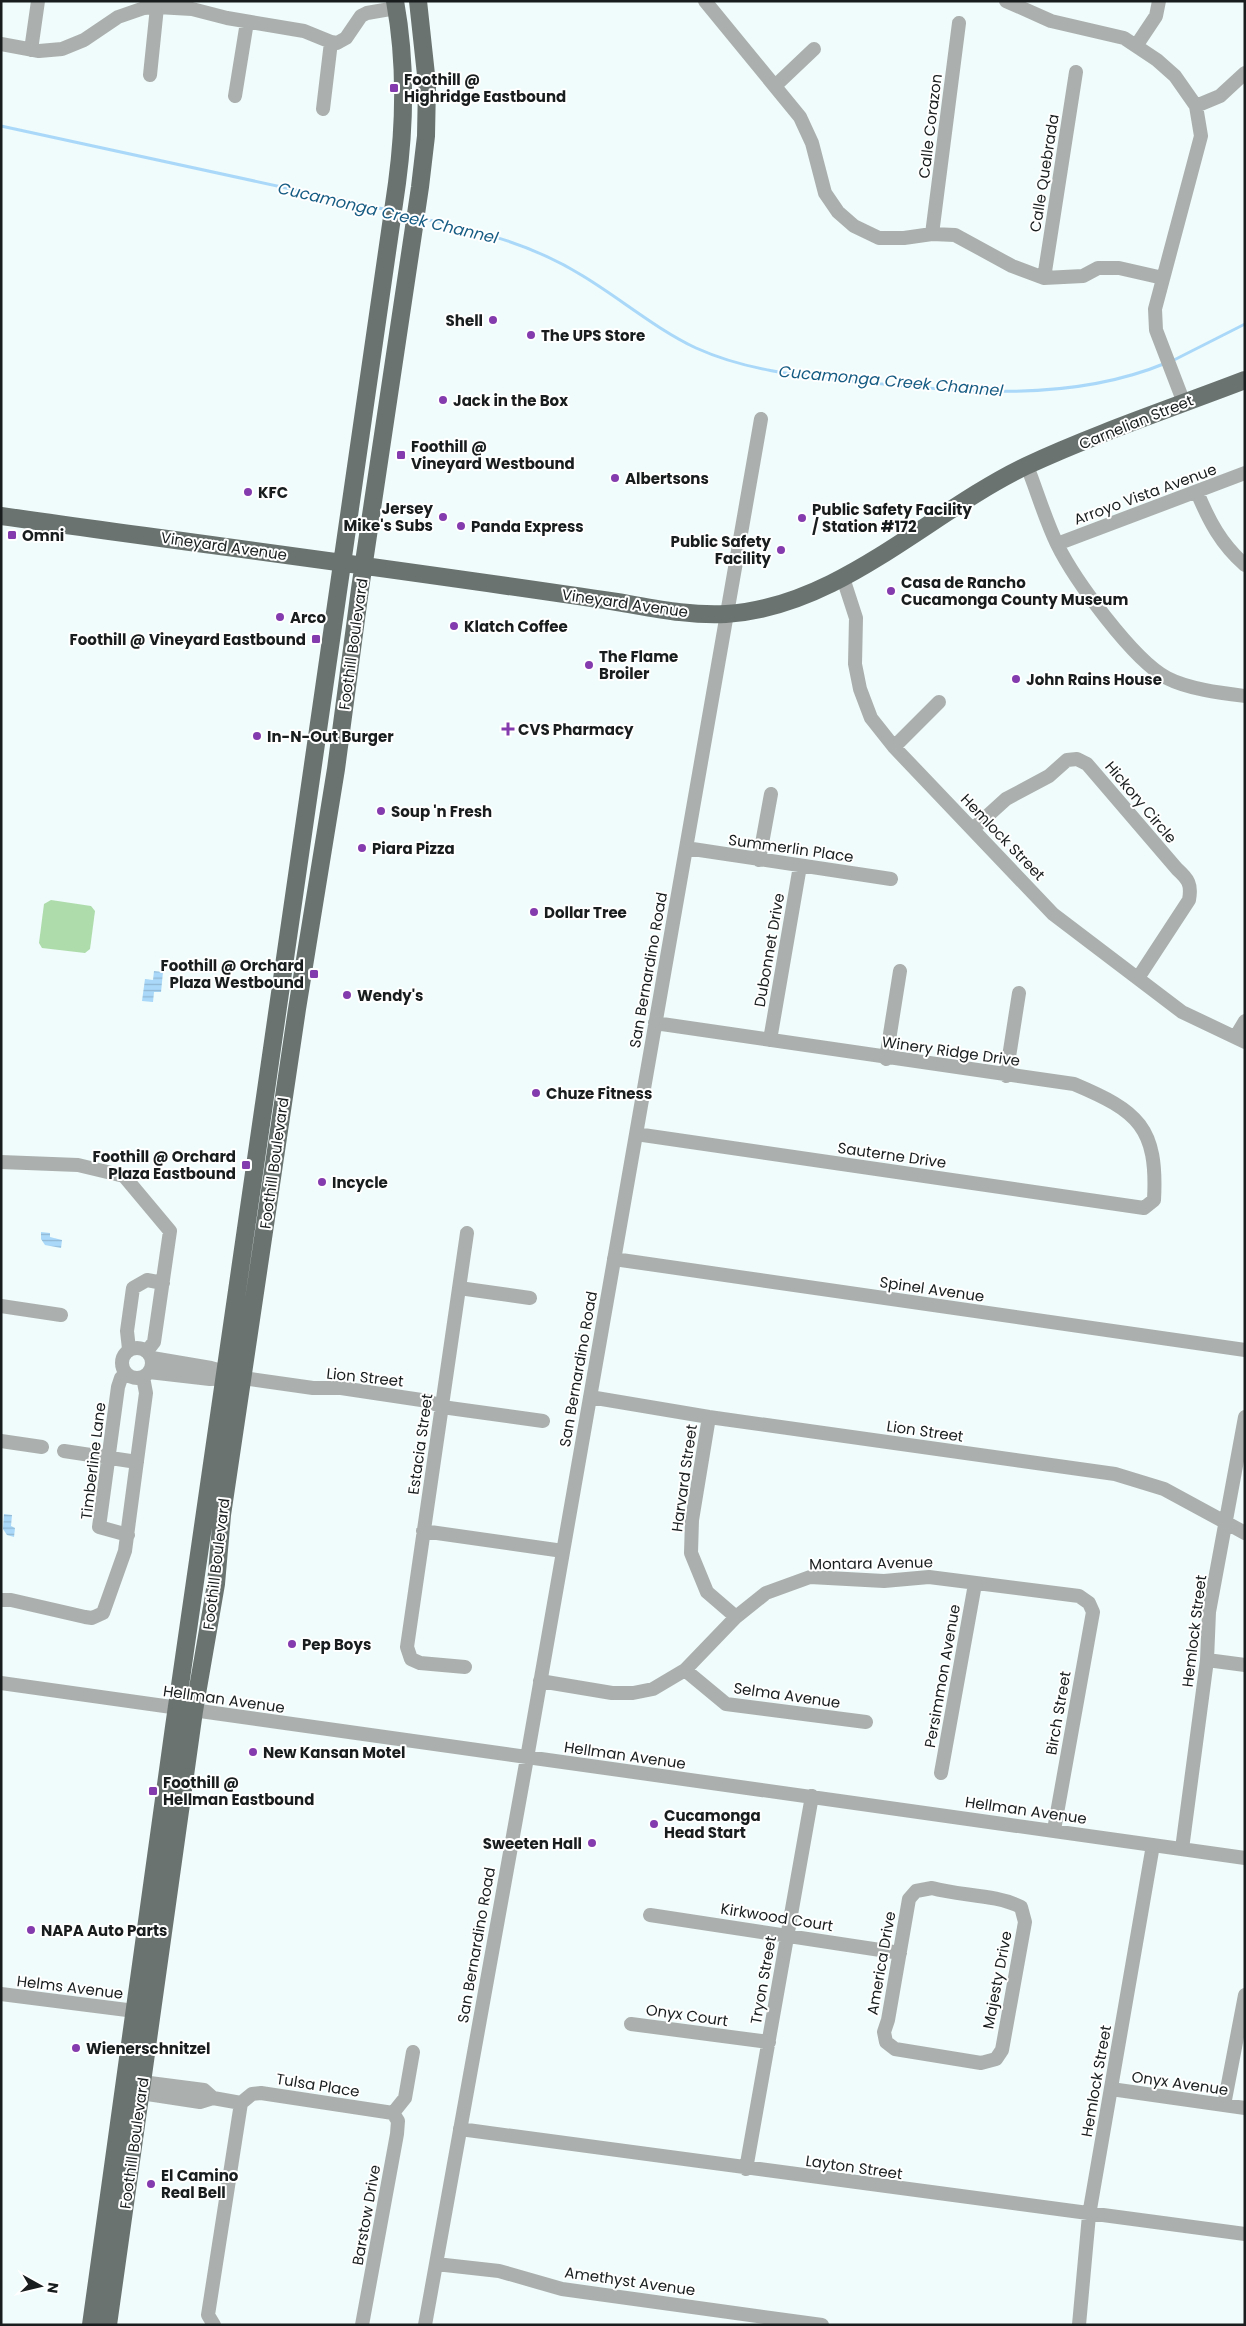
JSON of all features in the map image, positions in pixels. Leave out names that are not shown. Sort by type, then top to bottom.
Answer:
[{"type":"main road","name":"Foothill Boulevard","points":[[91,2325],[135,2011],[185,1710],[216,1584],[222,1515],[298,999],[336,768],[364,565],[418,208],[426,136],[427,84],[418,1]]},
{"type":"main road","name":"Foothill Boulevard","points":[[108,2325],[142,2088],[185,1710],[226,1375],[394,204],[402,135],[403,85],[396,5]]},
{"type":"main road","name":"Carnelian Street","points":[[1027,466],[1245,380]]},
{"type":"main road","name":"Vineyard Avenue","points":[[1,516],[364,565],[618,602],[649,609],[727,614],[799,598],[843,578],[987,486],[1027,466]]},
{"type":"street","points":[[31,50],[38,1]]},
{"type":"street","points":[[705,1],[800,117],[812,143],[825,193],[838,212],[854,226],[879,238],[904,238],[932,234],[955,235],[1012,266],[1044,278],[1083,276],[1098,268],[1119,268],[1163,278]]},
{"type":"street","points":[[1006,1],[1051,21],[1124,38],[1157,60],[1175,76],[1196,106],[1201,136],[1155,309],[1156,330],[1184,403]]},
{"type":"street","points":[[1136,46],[1156,16],[1159,1]]},
{"type":"street","points":[[1,44],[31,50],[62,49],[76,44],[118,17],[144,8],[157,6],[192,10],[247,22],[304,31],[331,42],[337,42],[346,38],[361,16],[367,12],[396,5]]},
{"type":"street","points":[[150,75],[157,6]]},
{"type":"street","points":[[235,96],[247,22]]},
{"type":"street","name":"Calle Corazon","points":[[932,234],[960,23]]},
{"type":"street","points":[[323,109],[331,42]]},
{"type":"street","points":[[775,86],[814,49]]},
{"type":"street","name":"Calle Quebrada","points":[[1044,278],[1076,72]]},
{"type":"street","points":[[1196,106],[1220,96],[1245,73]]},
{"type":"street","name":"San Bernardino Road","points":[[424,2325],[563,1551],[761,419]]},
{"type":"street","points":[[1027,466],[1057,544],[1081,584],[1129,645],[1168,678],[1214,692],[1245,696]]},
{"type":"street","name":"Arroyo Vista Avenue","points":[[1057,544],[1245,474]]},
{"type":"street","points":[[1197,492],[1210,525],[1228,550],[1245,565]]},
{"type":"street","name":"Hemlock Street","points":[[843,578],[856,618],[855,664],[860,689],[872,718],[894,747],[1053,914],[1182,1012],[1240,1039]]},
{"type":"street","points":[[894,747],[940,702]]},
{"type":"street","name":"Hickory Circle","points":[[973,828],[1006,799],[1049,776],[1066,760],[1077,759],[1087,764],[1177,869],[1188,879],[1191,889],[1189,900],[1181,908],[1138,978]]},
{"type":"street","points":[[759,860],[771,794]]},
{"type":"street","name":"Summerlin Place","points":[[686,848],[891,878]]},
{"type":"street","name":"Dubonnet Drive","points":[[770,1040],[800,866]]},
{"type":"street","points":[[886,1059],[900,972]]},
{"type":"street","points":[[1006,1076],[1019,993]]},
{"type":"street","points":[[1240,1039],[1245,1021]]},
{"type":"street","name":"Winery Ridge Drive","points":[[656,1023],[886,1059],[1074,1084],[1125,1110],[1145,1131],[1154,1155],[1154,1200],[1144,1208]]},
{"type":"street","name":"Sauterne Drive","points":[[636,1134],[1144,1208]]},
{"type":"street","points":[[1,1162],[78,1165],[124,1176],[170,1231],[154,1342],[148,1365],[128,1535],[122,1562],[100,1615],[85,1617],[11,1600],[1,1600]]},
{"type":"street","name":"Estacia Street","points":[[465,1667],[420,1663],[411,1659],[407,1647],[467,1233]]},
{"type":"street","name":"Spinel Avenue","points":[[614,1259],[1245,1350]]},
{"type":"street","points":[[148,1365],[139,1347],[129,1349],[127,1331],[133,1288],[147,1280],[162,1282]]},
{"type":"street","points":[[459,1288],[530,1298]]},
{"type":"street","points":[[1,1306],[61,1315]]},
{"type":"street","name":"Timberline Lane","points":[[128,1535],[100,1527],[118,1387],[120,1378],[126,1373],[122,1361],[129,1349]]},
{"type":"street","points":[[148,1365],[210,1379],[226,1375],[243,1378]]},
{"type":"street","points":[[126,1373],[132,1378],[148,1365]]},
{"type":"street","name":"Lion Street","points":[[243,1378],[313,1388],[341,1388],[428,1400],[442,1407],[542,1421]]},
{"type":"street","name":"Lion Street","points":[[590,1397],[709,1417],[1115,1474],[1164,1489],[1245,1533]]},
{"type":"street","name":"Harvard Street","points":[[709,1417],[692,1520],[691,1553],[707,1592],[736,1617]]},
{"type":"street","name":"Hemlock Street","points":[[1182,1849],[1207,1660],[1209,1612],[1245,1417]]},
{"type":"street","points":[[1,1441],[42,1447]]},
{"type":"street","points":[[64,1451],[136,1462]]},
{"type":"street","points":[[424,1531],[563,1551]]},
{"type":"street","name":"Montara Avenue","points":[[540,1681],[612,1693],[633,1693],[653,1689],[685,1670],[736,1617],[766,1593],[810,1578],[884,1581],[929,1577],[1079,1596],[1089,1602]]},
{"type":"street","name":"Persimmon Avenue","points":[[941,1773],[975,1584]]},
{"type":"street","name":"Birch Street","points":[[1054,1830],[1092,1612],[1089,1602]]},
{"type":"street","points":[[1207,1660],[1245,1666]]},
{"type":"street","name":"Selma Avenue","points":[[685,1670],[726,1704],[866,1722]]},
{"type":"street","name":"Hellman Avenue","points":[[1,1683],[1245,1858]]},
{"type":"street","name":"Tryon Street","points":[[746,2169],[812,1796]]},
{"type":"street","name":"Hemlock Street","points":[[1079,2325],[1089,2215],[1153,1845]]},
{"type":"street","name":"Majesty Drive","points":[[886,2042],[895,2050],[981,2063],[996,2059],[1002,2050],[1025,1922],[1020,1907],[1007,1900],[952,1893],[932,1888],[916,1891]]},
{"type":"street","name":"America Drive","points":[[886,2042],[884,2032],[888,2020],[909,1900],[916,1891]]},
{"type":"street","name":"Kirkwood Court","points":[[650,1915],[788,1934],[900,1953]]},
{"type":"street","name":"Helms Avenue","points":[[1,1994],[135,2011]]},
{"type":"street","points":[[1224,2105],[1245,1995]]},
{"type":"street","name":"Onyx Court","points":[[631,2024],[769,2042]]},
{"type":"street","points":[[393,2112],[405,2098],[412,2052]]},
{"type":"street","points":[[142,2088],[186,2094],[200,2102],[213,2098],[241,2103],[208,2315],[213,2324]]},
{"type":"street","name":"Onyx Avenue","points":[[1111,2089],[1245,2108]]},
{"type":"street","name":"Tulsa Place","points":[[241,2103],[252,2094],[261,2093],[393,2112]]},
{"type":"street","name":"Barstow Drive","points":[[362,2325],[397,2134],[398,2121],[393,2112]]},
{"type":"street","name":"Layton Street","points":[[460,2129],[1089,2215],[1245,2234]]},
{"type":"street","name":"Amethyst Avenue","points":[[436,2264],[499,2271],[562,2289],[782,2322],[822,2325]]},
{"type":"green space","points":[[51,900],[91,906],[95,911],[90,949],[85,953],[42,948],[39,943],[44,904]]},
{"type":"water","points":[[154,971],[163,972],[161,992],[154,992],[153,1002],[142,1001],[145,979],[153,980]]},
{"type":"water","points":[[41,1232],[50,1233],[50,1237],[62,1240],[61,1248],[45,1245],[41,1239]]},
{"type":"water","points":[[4,1514],[12,1515],[11,1526],[15,1528],[14,1537],[7,1535],[3,1529]]},
{"type":"waterway","name":"Cucamonga Creek Channel","points":[[1,126],[388,210]]},
{"type":"waterway","name":"Cucamonga Creek Channel","points":[[421,218],[504,240],[544,255],[583,276],[653,323],[696,348],[736,363],[757,368],[798,375],[900,386],[977,391],[1016,391],[1092,384],[1129,376],[1166,363]]},
{"type":"waterway","name":"Cucamonga Creek Channel","points":[[1172,361],[1245,324]]},
{"type":"place","name":"Foothill @ Highridge Eastbound","points":[[394,88]]},
{"type":"place","name":"Shell","points":[[493,320]]},
{"type":"place","name":"The UPS Store","points":[[531,335]]},
{"type":"place","name":"Jack in the Box","points":[[443,400]]},
{"type":"place","name":"Foothill @ Vineyard Westbound","points":[[401,455]]},
{"type":"place","name":"Albertsons","points":[[615,478]]},
{"type":"place","name":"KFC","points":[[248,492]]},
{"type":"place","name":"Jersey Mike's Subs","points":[[443,517]]},
{"type":"place","name":"Public Safety Facility / Station #172","points":[[802,518]]},
{"type":"place","name":"Panda Express","points":[[461,526]]},
{"type":"place","name":"Omni","points":[[12,535]]},
{"type":"place","name":"Public Safety Facility","points":[[781,550]]},
{"type":"place","name":"Casa de Rancho Cucamonga County Museum","points":[[891,591]]},
{"type":"place","name":"Arco","points":[[280,617]]},
{"type":"place","name":"Klatch Coffee","points":[[454,626]]},
{"type":"place","name":"Foothill @ Vineyard Eastbound","points":[[316,639]]},
{"type":"place","name":"The Flame Broiler","points":[[589,665]]},
{"type":"place","name":"John Rains House","points":[[1016,679]]},
{"type":"place","name":"CVS Pharmacy","points":[[508,729]]},
{"type":"place","name":"In-N-Out Burger","points":[[257,736]]},
{"type":"place","name":"Soup 'n Fresh","points":[[381,811]]},
{"type":"place","name":"Piara Pizza","points":[[362,848]]},
{"type":"place","name":"Dollar Tree","points":[[534,912]]},
{"type":"place","name":"Foothill @ Orchard Plaza Westbound","points":[[314,974]]},
{"type":"place","name":"Wendy's","points":[[347,995]]},
{"type":"place","name":"Chuze Fitness","points":[[536,1093]]},
{"type":"place","name":"Foothill @ Orchard Plaza Eastbound","points":[[246,1165]]},
{"type":"place","name":"Incycle","points":[[322,1182]]},
{"type":"place","name":"Pep Boys","points":[[292,1644]]},
{"type":"place","name":"New Kansan Motel","points":[[253,1752]]},
{"type":"place","name":"Foothill @ Hellman Eastbound","points":[[153,1791]]},
{"type":"place","name":"Cucamonga Head Start","points":[[654,1824]]},
{"type":"place","name":"Sweeten Hall","points":[[592,1843]]},
{"type":"place","name":"NAPA Auto Parts","points":[[31,1930]]},
{"type":"place","name":"Wienerschnitzel","points":[[76,2048]]},
{"type":"place","name":"El Camino Real Bell","points":[[151,2184]]}]
